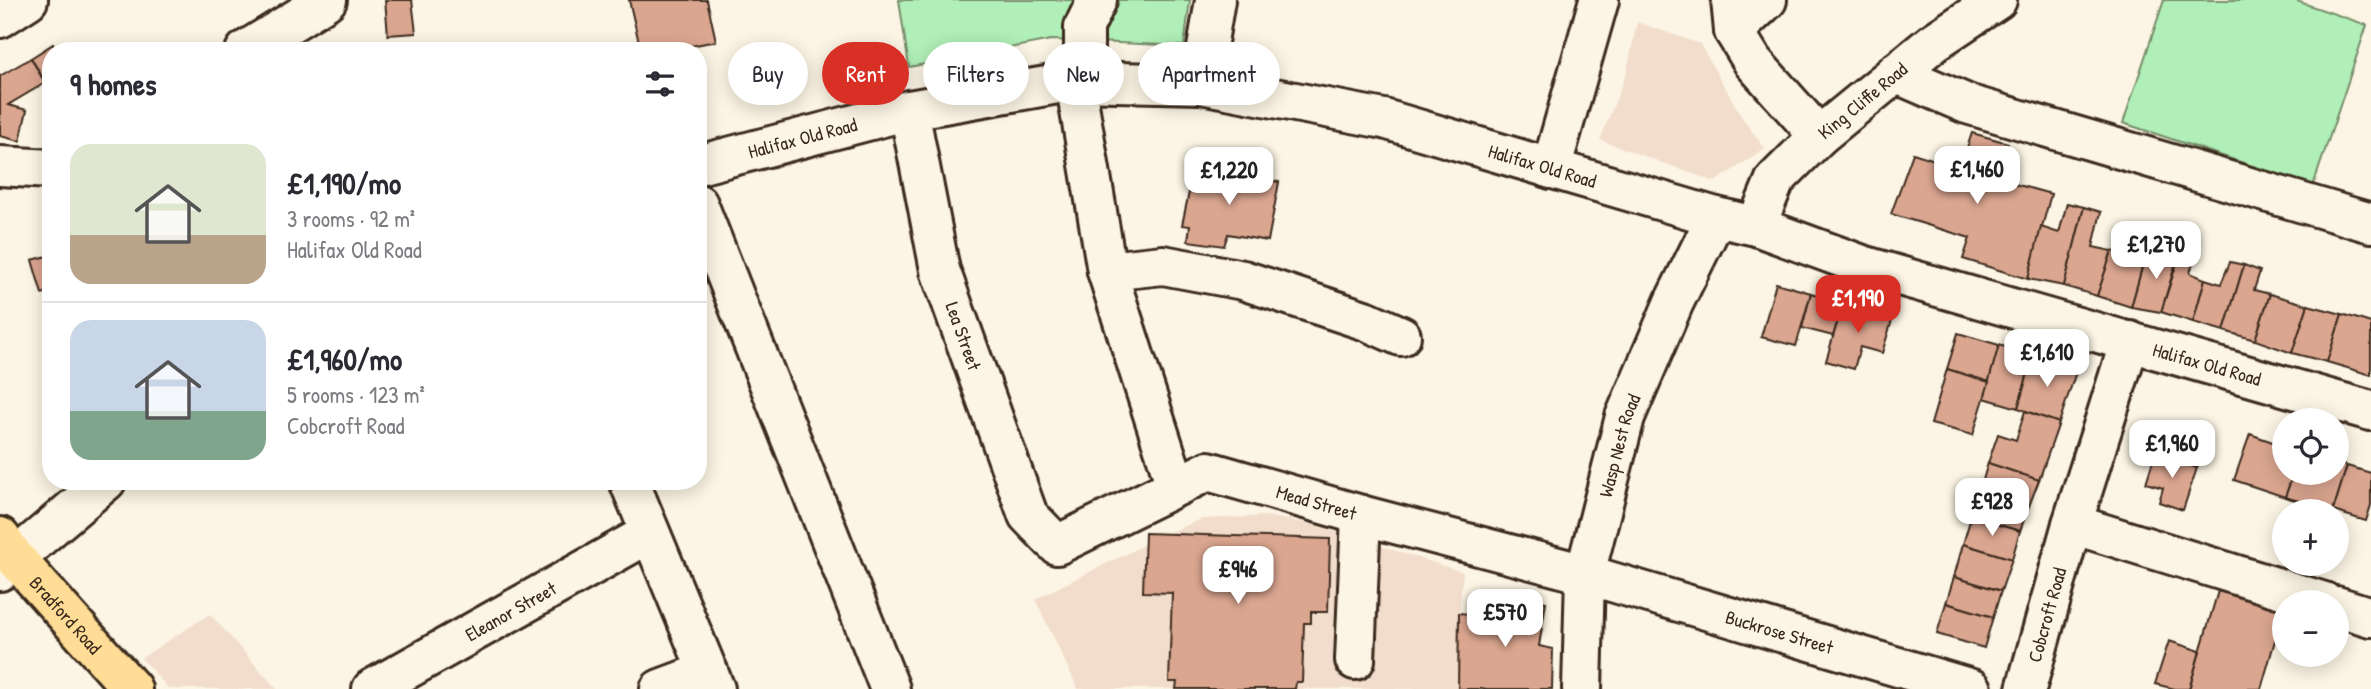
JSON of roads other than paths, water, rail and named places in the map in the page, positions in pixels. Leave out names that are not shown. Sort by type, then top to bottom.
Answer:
[{"type":"main road","name":"Bradford Road","points":[[5,556],[132,689]]},
{"type":"street","points":[[0,18],[28,0]]},
{"type":"street","points":[[259,42],[327,0]]},
{"type":"street","points":[[1083,42],[1084,27],[1097,0]]},
{"type":"street","points":[[1208,42],[1215,0]]},
{"type":"street","points":[[1551,169],[1600,0]]},
{"type":"street","points":[[1767,0],[1732,15],[1754,62],[1819,136]]},
{"type":"street","name":"King Cliffe Road","points":[[1756,226],[1775,180],[1819,136],[1984,4]]},
{"type":"street","points":[[1895,73],[1967,104],[2371,223]]},
{"type":"street","name":"Halifax Old Road","points":[[707,163],[896,114],[1043,87]]},
{"type":"street","name":"Halifax Old Road","points":[[1280,99],[1384,119],[1716,217],[1756,226],[1866,266],[2371,411]]},
{"type":"street","points":[[1084,105],[1107,271],[1175,486]]},
{"type":"street","name":"Lea Street","points":[[896,114],[940,270],[1028,515],[1057,545]]},
{"type":"street","points":[[0,166],[42,168]]},
{"type":"street","name":"Wasp Nest Road","points":[[1582,689],[1585,574],[1625,417],[1674,302],[1716,217]]},
{"type":"street","points":[[707,227],[890,689]]},
{"type":"street","points":[[1107,271],[1163,265],[1243,281],[1367,321],[1401,337]]},
{"type":"street","name":"Cobcroft Road","points":[[2026,689],[2072,523],[2130,341]]},
{"type":"street","name":"Mead Street","points":[[1057,545],[1208,471],[1361,515],[1585,574]]},
{"type":"street","points":[[5,556],[94,490]]},
{"type":"street","points":[[633,490],[712,680],[660,689]]},
{"type":"street","points":[[1355,660],[1361,515]]},
{"type":"street","points":[[2072,523],[2286,590]]},
{"type":"street","name":"Eleanor Street","points":[[372,689],[424,677],[650,533]]},
{"type":"street","name":"Buckrose Street","points":[[1585,574],[1972,689]]},
{"type":"street","points":[[2349,610],[2371,617]]}]
